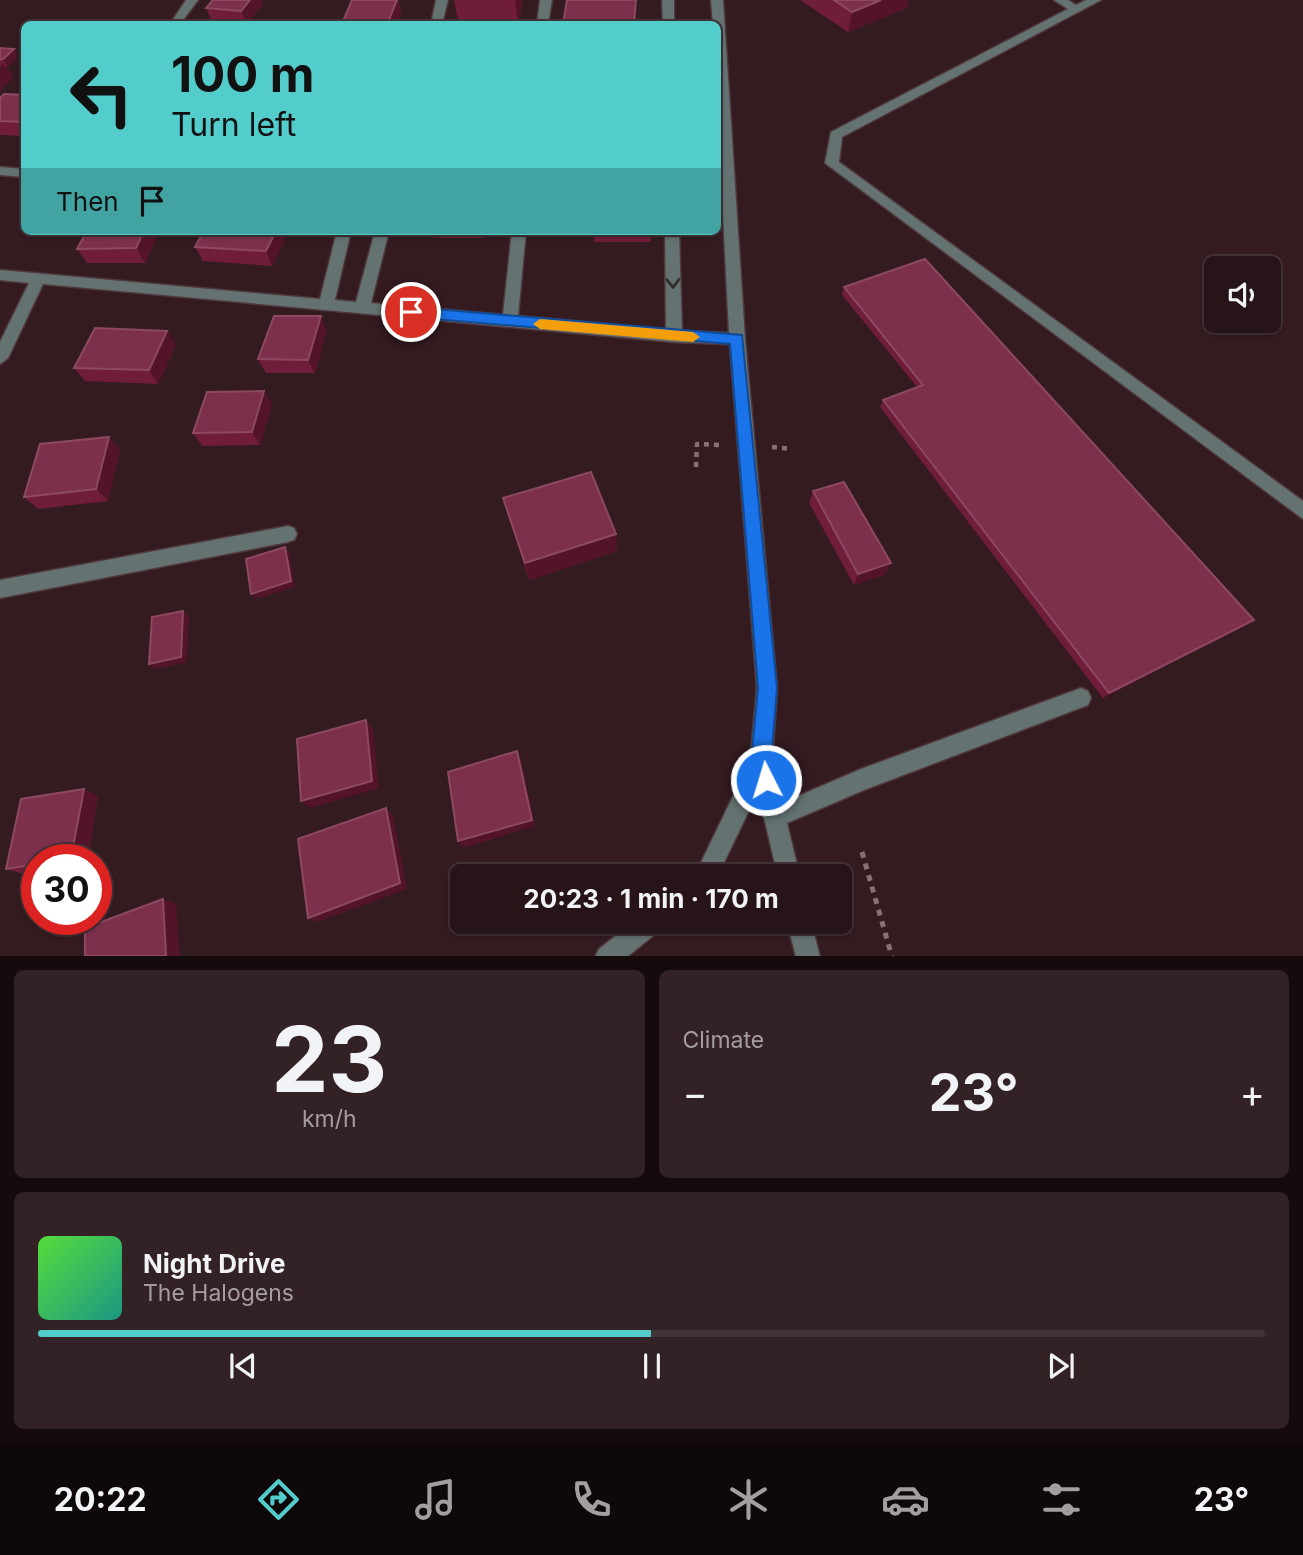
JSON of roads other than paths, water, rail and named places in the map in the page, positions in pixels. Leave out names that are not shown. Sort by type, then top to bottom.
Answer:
[{"type":"street","points":[[177,21],[192,0]]},
{"type":"street","points":[[437,21],[442,0]]},
{"type":"street","points":[[543,21],[546,0]]},
{"type":"street","points":[[668,0],[669,21]]},
{"type":"street","points":[[717,0],[718,21]]},
{"type":"street","points":[[1060,0],[1076,9]]},
{"type":"street","points":[[1096,0],[836,135],[832,163],[1303,511]]},
{"type":"street","points":[[721,68],[737,339],[767,688],[761,762],[786,864]]},
{"type":"street","points":[[0,171],[21,173]]},
{"type":"street","points":[[326,305],[343,235]]},
{"type":"street","points":[[362,308],[381,235]]},
{"type":"street","points":[[510,321],[519,235]]},
{"type":"street","points":[[673,235],[674,336]]},
{"type":"street","points":[[0,275],[674,336],[737,339]]},
{"type":"street","points":[[0,358],[38,279]]},
{"type":"street","points":[[0,589],[288,534]]},
{"type":"street","points":[[775,817],[861,780],[1081,698]]},
{"type":"street","points":[[711,864],[761,762]]},
{"type":"street","points":[[608,956],[637,934]]},
{"type":"street","points":[[803,934],[808,956]]}]
